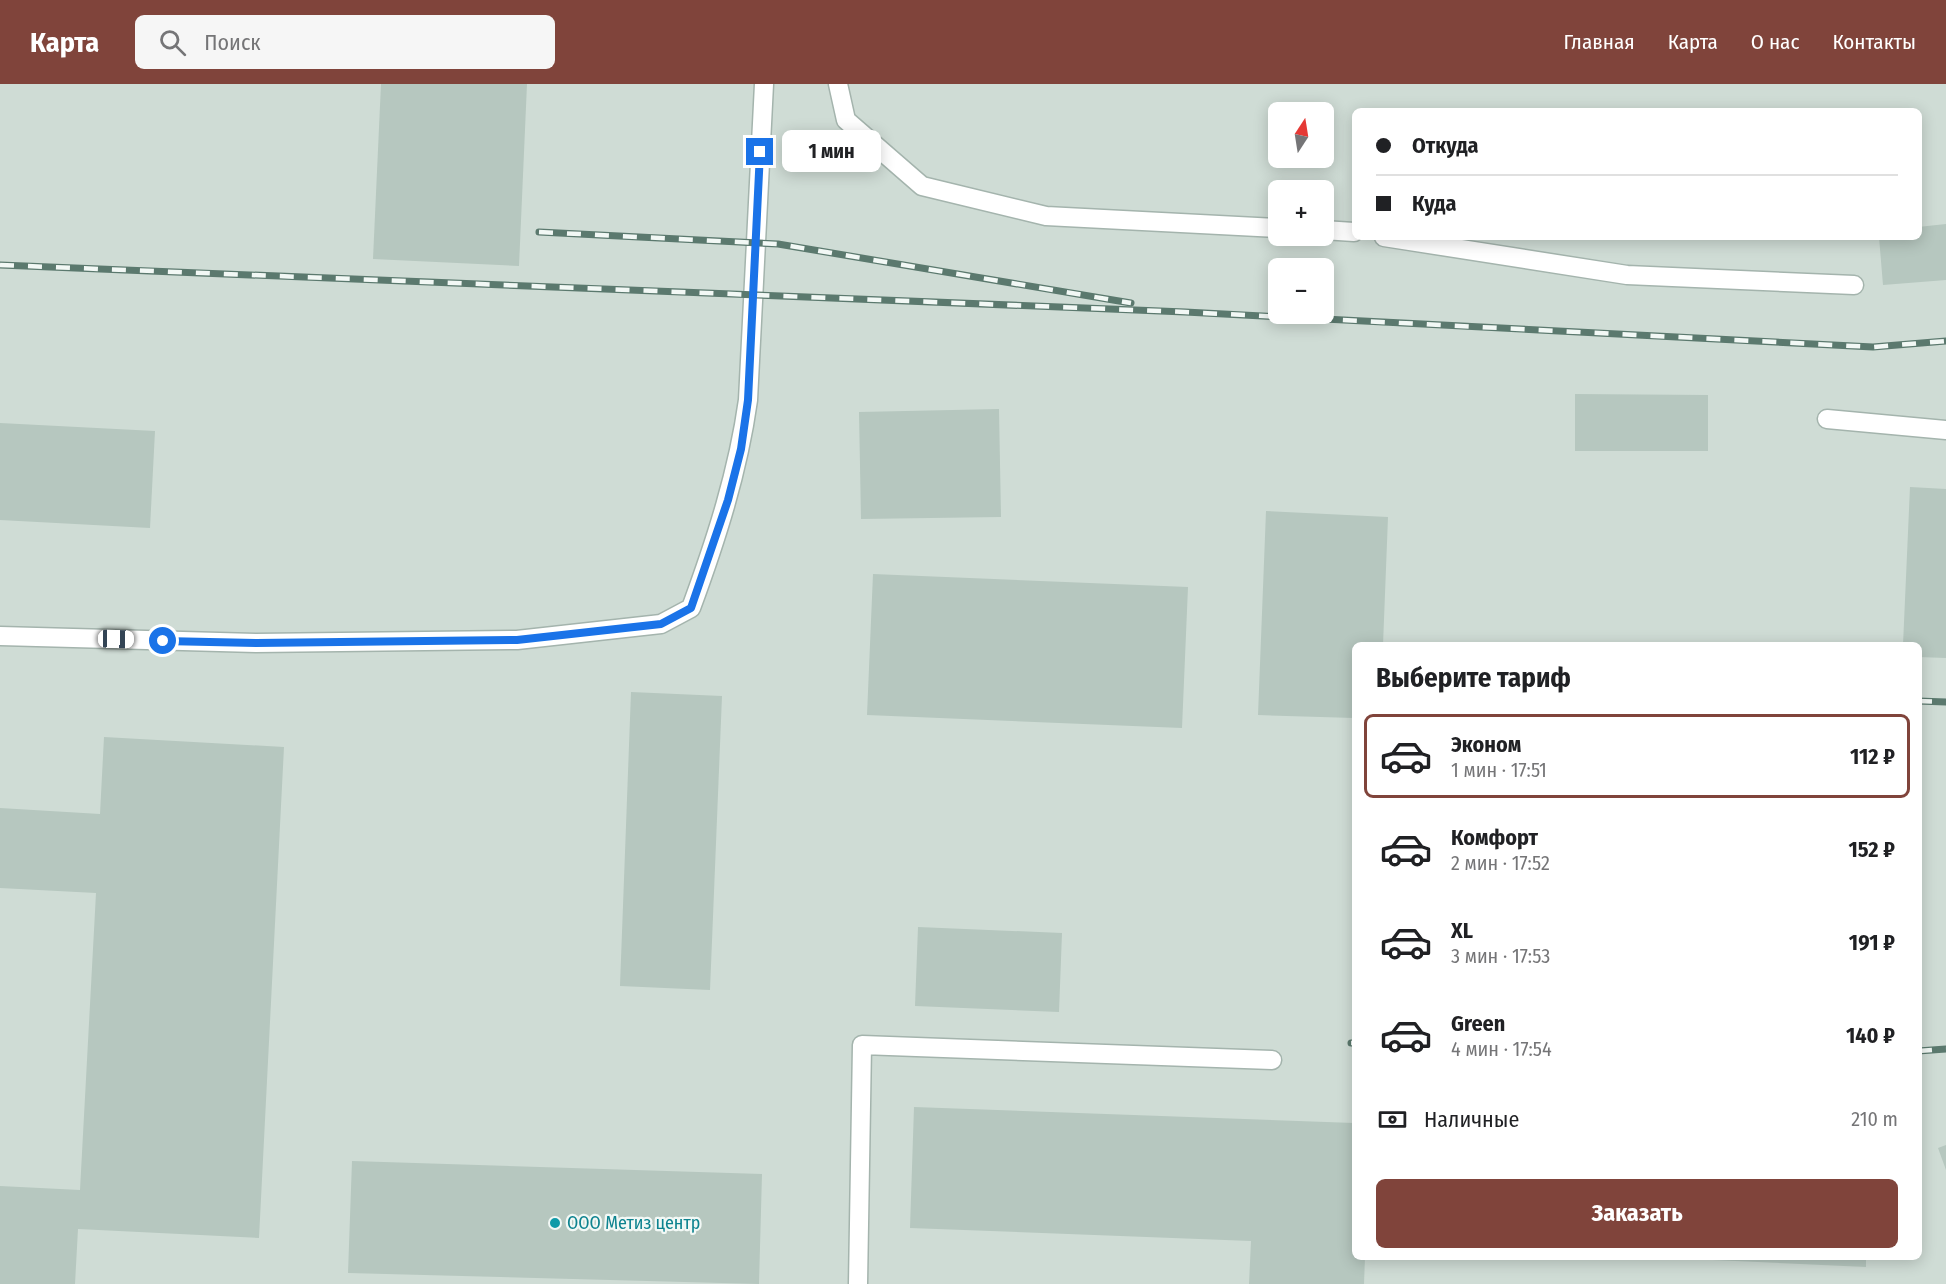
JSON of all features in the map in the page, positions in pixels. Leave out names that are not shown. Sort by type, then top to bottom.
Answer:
[{"type":"lane","points":[[0,636],[256,643],[517,640],[661,624],[691,608],[728,500],[741,449],[748,400],[764,84]]},
{"type":"lane","points":[[838,84],[846,120],[922,186],[1046,216],[1268,227]]},
{"type":"lane","points":[[1334,231],[1352,232]]},
{"type":"lane","points":[[1403,240],[1628,275],[1854,285]]},
{"type":"lane","points":[[1827,419],[1946,430]]},
{"type":"lane","points":[[858,1284],[862,1045],[1272,1060]]},
{"type":"shaded area","points":[[0,84],[1946,84],[1946,1284],[0,1284]]},
{"type":"building","points":[[381,84],[527,84],[519,266],[373,259]]},
{"type":"building","points":[[1946,224],[1946,280],[1883,285],[1879,240],[1922,240],[1922,227]]},
{"type":"building","points":[[1575,394],[1708,395],[1708,451],[1575,451]]},
{"type":"building","points":[[999,409],[1001,517],[861,519],[859,412]]},
{"type":"building","points":[[0,423],[155,431],[150,528],[0,520]]},
{"type":"building","points":[[1910,487],[1946,489],[1946,658],[1922,657],[1922,642],[1903,642]]},
{"type":"building","points":[[1266,511],[1388,517],[1383,642],[1352,642],[1352,718],[1258,715]]},
{"type":"building","points":[[873,574],[1188,587],[1182,728],[867,715]]},
{"type":"building","points":[[631,692],[722,696],[710,990],[620,986]]},
{"type":"building","points":[[104,737],[284,747],[259,1238],[78,1229],[75,1284],[0,1284],[0,1186],[80,1190],[96,893],[0,888],[0,808],[100,814]]},
{"type":"building","points":[[918,927],[1062,933],[1059,1012],[915,1006]]},
{"type":"building","points":[[914,1107],[1352,1123],[1352,1260],[1365,1260],[1364,1284],[1249,1284],[1251,1241],[910,1228]]},
{"type":"building","points":[[1946,1145],[1946,1170],[1938,1148]]},
{"type":"building","name":"ООО Метиз центр","points":[[352,1161],[762,1174],[759,1284],[348,1273]]},
{"type":"building","points":[[1712,1260],[1866,1260],[1866,1267]]},
{"type":"railway","points":[[539,232],[778,244],[1131,303]]},
{"type":"railway","points":[[0,265],[1185,312],[1873,347],[1946,341]]},
{"type":"railway","points":[[1922,701],[1946,702]]},
{"type":"railway","points":[[1922,1051],[1946,1049]]},
{"type":"place","name":"ООО Метиз центр","points":[[555,1223]]},
{"type":"route","points":[[163,641],[256,643],[517,640],[661,624],[691,608],[728,500],[741,449],[748,400],[760,152]]}]
